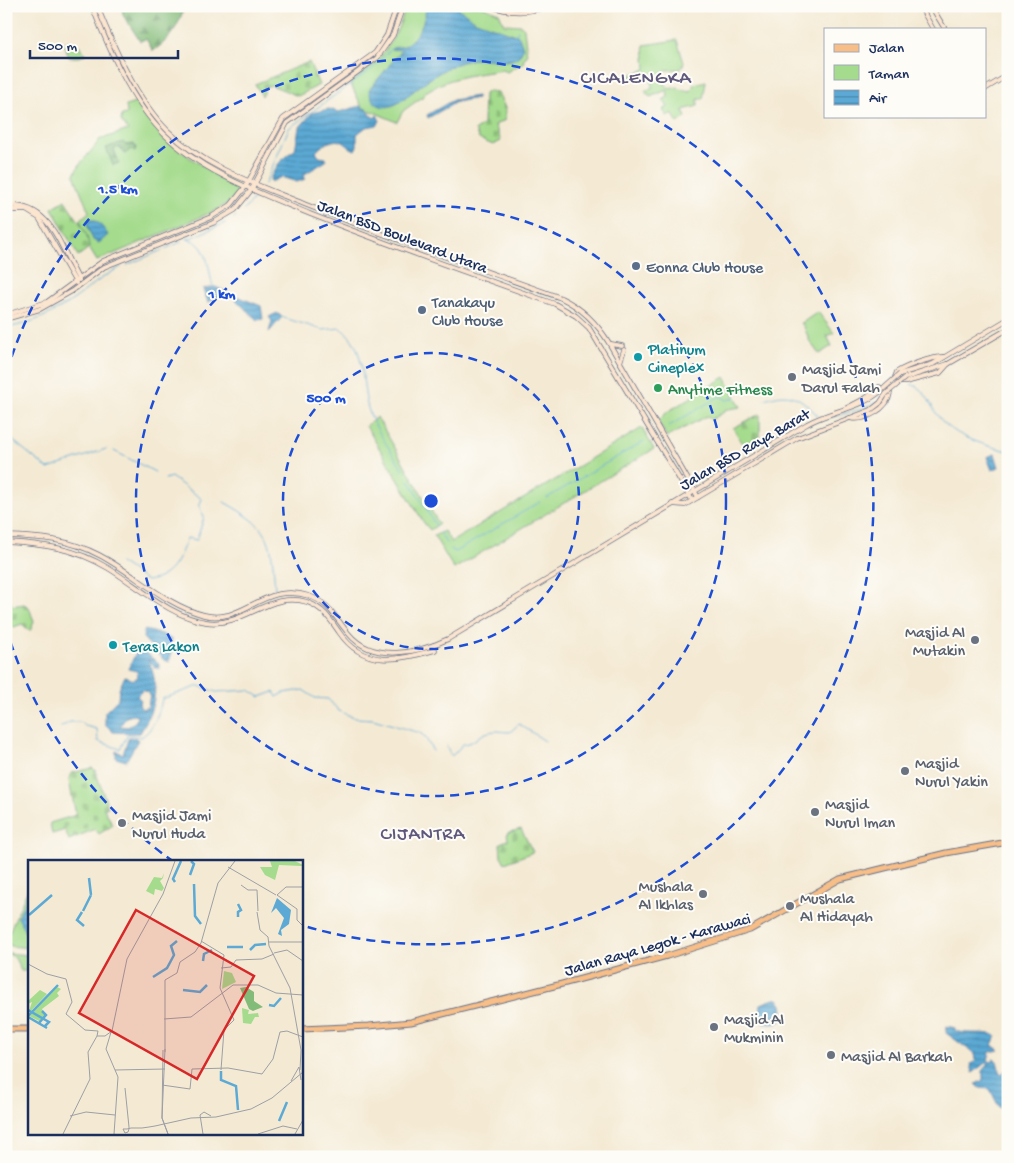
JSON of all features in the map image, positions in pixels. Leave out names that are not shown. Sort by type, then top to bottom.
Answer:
[{"type":"main road","name":"Jalan BSD Boulevard Utara","points":[[92,6],[108,48],[153,121],[179,148],[252,189],[325,220],[555,304],[583,322],[692,500]]},
{"type":"main road","name":"Jalan BSD Boulevard Utara","points":[[97,6],[114,48],[149,107],[167,130],[197,154],[249,181],[328,213],[561,298],[588,316],[609,343],[698,497]]},
{"type":"main road","points":[[6,315],[47,302],[103,261],[223,211],[239,196],[246,186],[283,119],[375,53],[387,35],[397,6]]},
{"type":"main road","points":[[242,202],[252,189],[286,123],[366,67],[381,53],[393,35],[403,6]]},
{"type":"main road","points":[[491,6],[514,12],[548,6]]},
{"type":"main road","points":[[508,6],[531,8]]},
{"type":"main road","points":[[920,6],[932,28]]},
{"type":"main road","points":[[932,6],[944,28]]},
{"type":"main road","points":[[929,21],[937,16]]},
{"type":"main road","points":[[986,88],[1008,75]]},
{"type":"main road","points":[[986,85],[995,82]]},
{"type":"main road","points":[[327,87],[330,92]]},
{"type":"main road","points":[[261,170],[259,181],[267,188]]},
{"type":"main road","points":[[239,176],[248,176],[254,171]]},
{"type":"main road","points":[[233,179],[241,188],[239,196]]},
{"type":"main road","points":[[6,319],[40,309],[80,285],[104,267],[226,216],[253,194],[264,194]]},
{"type":"main road","points":[[6,208],[24,206],[42,215],[80,285]]},
{"type":"main road","points":[[325,220],[323,215],[328,213]]},
{"type":"main road","points":[[169,234],[171,239]]},
{"type":"main road","points":[[583,322],[589,320],[588,316]]},
{"type":"main road","points":[[1008,319],[944,357],[908,366],[897,372],[896,377],[900,382],[906,382],[940,373],[948,364],[1008,329]]},
{"type":"main road","points":[[609,343],[623,348],[620,362]]},
{"type":"main road","name":"Jalan BSD Raya Barat","points":[[672,504],[685,505],[796,436],[816,420],[868,401],[900,374],[933,364],[944,357]]},
{"type":"main road","name":"Jalan BSD Raya Barat","points":[[107,567],[171,608],[205,622],[237,620],[275,601],[298,600],[317,607],[326,614],[344,639],[366,655],[386,660],[434,650],[434,645],[694,491],[796,436],[875,407],[886,394],[905,378],[948,364]]},
{"type":"main road","points":[[844,410],[849,404],[866,398],[879,387],[890,393],[886,402],[878,410],[856,420],[849,418]]},
{"type":"main road","points":[[816,422],[820,423],[818,426],[796,436],[816,422]]},
{"type":"main road","points":[[678,476],[682,476],[684,473]]},
{"type":"main road","points":[[688,481],[695,487],[703,486]]},
{"type":"main road","points":[[681,499],[684,494],[683,484]]},
{"type":"main road","points":[[6,536],[45,538],[74,544],[110,561],[175,602],[206,615],[235,613],[273,594],[299,593],[320,601],[331,609],[349,634],[368,649],[386,653],[434,645]]},
{"type":"main road","points":[[37,538],[37,544]]},
{"type":"main road","points":[[43,544],[42,540],[45,538]]},
{"type":"main road","points":[[6,542],[43,544],[74,551],[107,567],[110,561]]},
{"type":"main road","name":"Jalan Raya Legok - Karawaci","points":[[302,1029],[411,1022],[562,984],[667,956],[750,930],[840,879],[946,852],[1008,842]]},
{"type":"main road","points":[[6,1029],[28,1029]]},
{"type":"green space","points":[[122,6],[184,6],[180,20],[173,32],[153,51],[146,39],[140,41],[123,15]]},
{"type":"green space","points":[[406,6],[482,6],[499,13],[504,24],[521,25],[524,28],[527,56],[523,59],[524,62],[507,72],[503,70],[462,77],[434,87],[403,111],[397,122],[362,107],[350,83],[386,50],[402,19]]},
{"type":"green space","points":[[677,40],[684,63],[681,69],[667,70],[663,73],[664,82],[669,89],[678,87],[679,89],[691,91],[694,84],[706,81],[703,99],[698,99],[698,106],[683,110],[686,117],[678,123],[672,113],[667,116],[663,110],[668,107],[663,100],[668,97],[667,90],[650,97],[645,91],[653,88],[647,73],[630,78],[628,76],[646,69],[644,45]]},
{"type":"green space","points":[[70,41],[73,48],[80,45],[85,54],[80,57],[69,57],[63,43]]},
{"type":"green space","points":[[309,62],[319,85],[298,96],[271,85],[264,88],[262,96],[255,84]]},
{"type":"green space","points":[[489,91],[498,92],[505,108],[505,120],[495,125],[501,141],[493,145],[479,139],[475,130],[483,125],[484,94]]},
{"type":"green space","points":[[138,102],[159,130],[181,151],[206,168],[237,185],[239,191],[228,203],[217,210],[97,261],[89,248],[80,220],[89,212],[74,175],[79,165],[99,140],[128,130],[121,121],[122,115],[127,114],[126,106]]},
{"type":"green space","points":[[123,142],[126,145],[134,144],[135,151],[131,149],[125,154],[120,147],[114,149],[119,163],[113,165],[106,148]]},
{"type":"green space","points":[[65,200],[84,229],[88,241],[89,248],[78,256],[52,208]]},
{"type":"green space","points":[[818,312],[834,333],[827,336],[832,346],[819,354],[810,342],[803,324],[800,324]]},
{"type":"green space","points":[[725,377],[741,407],[729,409],[711,420],[707,416],[667,437],[658,421],[667,412]]},
{"type":"green space","points":[[760,414],[760,441],[746,449],[733,428]]},
{"type":"green space","points":[[377,417],[439,524],[430,530],[366,426]]},
{"type":"green space","points":[[642,428],[654,449],[454,569],[434,536],[444,531],[451,542]]},
{"type":"green space","points":[[6,598],[9,598],[12,606],[24,604],[29,607],[34,622],[30,631],[22,624],[14,627],[6,624]]},
{"type":"green space","points":[[93,768],[108,807],[104,809],[113,825],[99,834],[95,829],[69,840],[65,830],[52,834],[50,823],[76,815],[69,781],[71,773]]},
{"type":"green space","points":[[521,829],[533,852],[505,863],[501,856],[500,843],[508,840],[507,833]]},
{"type":"green space","points":[[28,889],[28,948],[10,946],[6,939]]},
{"type":"green space","points":[[7,953],[28,955],[28,971],[21,971],[15,958]]},
{"type":"water","points":[[426,6],[455,6],[476,21],[519,36],[523,48],[520,55],[515,59],[505,61],[476,59],[454,65],[434,76],[398,103],[383,107],[373,100],[369,90],[402,50],[391,49],[406,45],[418,33],[425,17]]},
{"type":"water","points":[[477,96],[477,98],[456,102],[428,118],[427,115],[453,100]]},
{"type":"water","points":[[360,106],[370,112],[371,116],[375,118],[377,115],[380,121],[377,125],[366,127],[357,134],[355,150],[338,140],[331,142],[320,147],[316,152],[319,157],[326,158],[326,161],[303,175],[305,179],[297,182],[281,177],[271,182],[270,179],[280,162],[295,150],[299,128],[312,113],[329,109],[339,112]]},
{"type":"water","points":[[89,220],[97,222],[108,235],[99,243],[93,240],[87,224]]},
{"type":"water","points":[[215,287],[261,306],[263,319],[257,320],[231,295],[222,295],[208,302],[203,289]]},
{"type":"water","points":[[277,313],[282,317],[269,332],[272,321],[269,317]]},
{"type":"water","points":[[995,454],[999,467],[992,470],[987,457]]},
{"type":"water","points":[[144,630],[162,634],[172,640],[170,644],[172,652],[169,662],[164,660],[143,638]]},
{"type":"water","points":[[139,647],[159,664],[159,669],[148,659],[154,679],[154,698],[149,715],[140,733],[113,732],[105,724],[105,712],[118,699],[119,689],[125,676],[133,680],[138,677],[137,671],[128,669]],"holes":[[[143,690],[150,694],[148,707],[142,709],[139,705],[141,700],[137,696]],[[137,716],[136,721],[128,727],[120,726],[126,717]]]},
{"type":"water","points":[[129,737],[138,740],[126,761],[116,758],[116,751],[123,754]]},
{"type":"water","points":[[28,896],[28,939],[18,917]]},
{"type":"water","points":[[778,999],[782,1005],[784,1018],[772,1024],[760,1021],[761,1004]]},
{"type":"water","points":[[947,1026],[955,1028],[955,1031],[996,1036],[992,1045],[999,1050],[990,1052],[988,1061],[993,1062],[994,1058],[997,1061],[1000,1073],[1003,1074],[1004,1071],[1008,1071],[1008,1116],[999,1107],[990,1089],[980,1088],[976,1084],[983,1080],[983,1071],[989,1064],[985,1063],[973,1073],[971,1064],[976,1061],[975,1054],[946,1033]]},
{"type":"waterway","points":[[516,35],[518,30]]},
{"type":"waterway","points":[[265,184],[289,128],[373,68],[392,48]]},
{"type":"waterway","points":[[244,210],[257,195]]},
{"type":"waterway","points":[[188,239],[225,223]]},
{"type":"waterway","points":[[187,239],[200,245],[204,251],[213,287]]},
{"type":"waterway","points":[[127,265],[181,242]]},
{"type":"waterway","points":[[6,328],[40,318],[55,311],[121,267]]},
{"type":"waterway","points":[[281,317],[323,330],[340,328],[349,336],[359,356],[370,414],[381,436],[404,471]]},
{"type":"waterway","points":[[911,384],[921,390],[943,422],[957,433],[974,441],[1008,451]]},
{"type":"waterway","points":[[765,399],[788,395],[806,404],[818,416]]},
{"type":"waterway","points":[[669,426],[720,396],[727,400],[735,398]]},
{"type":"waterway","points":[[822,420],[864,408],[876,402]]},
{"type":"waterway","points":[[6,435],[48,469],[106,449]]},
{"type":"waterway","points":[[547,498],[644,441]]},
{"type":"waterway","points":[[114,451],[155,472]]},
{"type":"waterway","points":[[120,563],[147,581],[156,579],[169,572],[181,553],[187,538],[197,540],[204,517],[199,506],[202,499],[171,477],[165,479]]},
{"type":"waterway","points":[[409,480],[436,526]]},
{"type":"waterway","points":[[224,502],[252,520],[266,536],[270,545],[275,589]]},
{"type":"waterway","points":[[450,549],[455,552],[540,502]]},
{"type":"waterway","points":[[440,532],[446,543]]},
{"type":"waterway","points":[[61,727],[70,722],[81,722],[85,726],[97,729],[98,741],[120,749],[128,734],[141,737],[149,730],[158,715],[162,699],[199,686],[216,692],[249,690],[260,697],[274,692],[277,697],[284,693],[303,690],[315,698],[328,699],[339,711],[355,718],[373,719],[420,733],[425,737],[433,751]]},
{"type":"waterway","points":[[447,746],[450,755],[453,755],[463,744],[467,744],[485,733],[495,731],[510,732],[519,724],[545,741]]},
{"type":"place","name":"Eonna Club House","points":[[636,266]]},
{"type":"place","name":"Tanakayu Club House","points":[[422,310]]},
{"type":"place","name":"Platinum Cineplex","points":[[638,357]]},
{"type":"place","name":"Masjid Jami Darul Falah","points":[[792,377]]},
{"type":"place","name":"Anytime Fitness","points":[[658,388]]},
{"type":"place","name":"Masjid Al Mutakin","points":[[975,640]]},
{"type":"place","name":"Teras Lakon","points":[[113,645]]},
{"type":"place","name":"Masjid Nurul Yakin","points":[[905,771]]},
{"type":"place","name":"Masjid Nurul Iman","points":[[815,812]]},
{"type":"place","name":"Masjid Jami Nurul Huda","points":[[122,823]]},
{"type":"place","name":"Mushala Al Ikhlas","points":[[703,894]]},
{"type":"place","name":"Mushala Al Hidayah","points":[[790,906]]},
{"type":"place","name":"Masjid Al Mukminin","points":[[714,1027]]},
{"type":"place","name":"Masjid Al Barkah","points":[[831,1055]]},
{"type":"district","name":"CICALENGKA","points":[[636,76]]},
{"type":"district","name":"CIJANTRA","points":[[423,832]]}]
